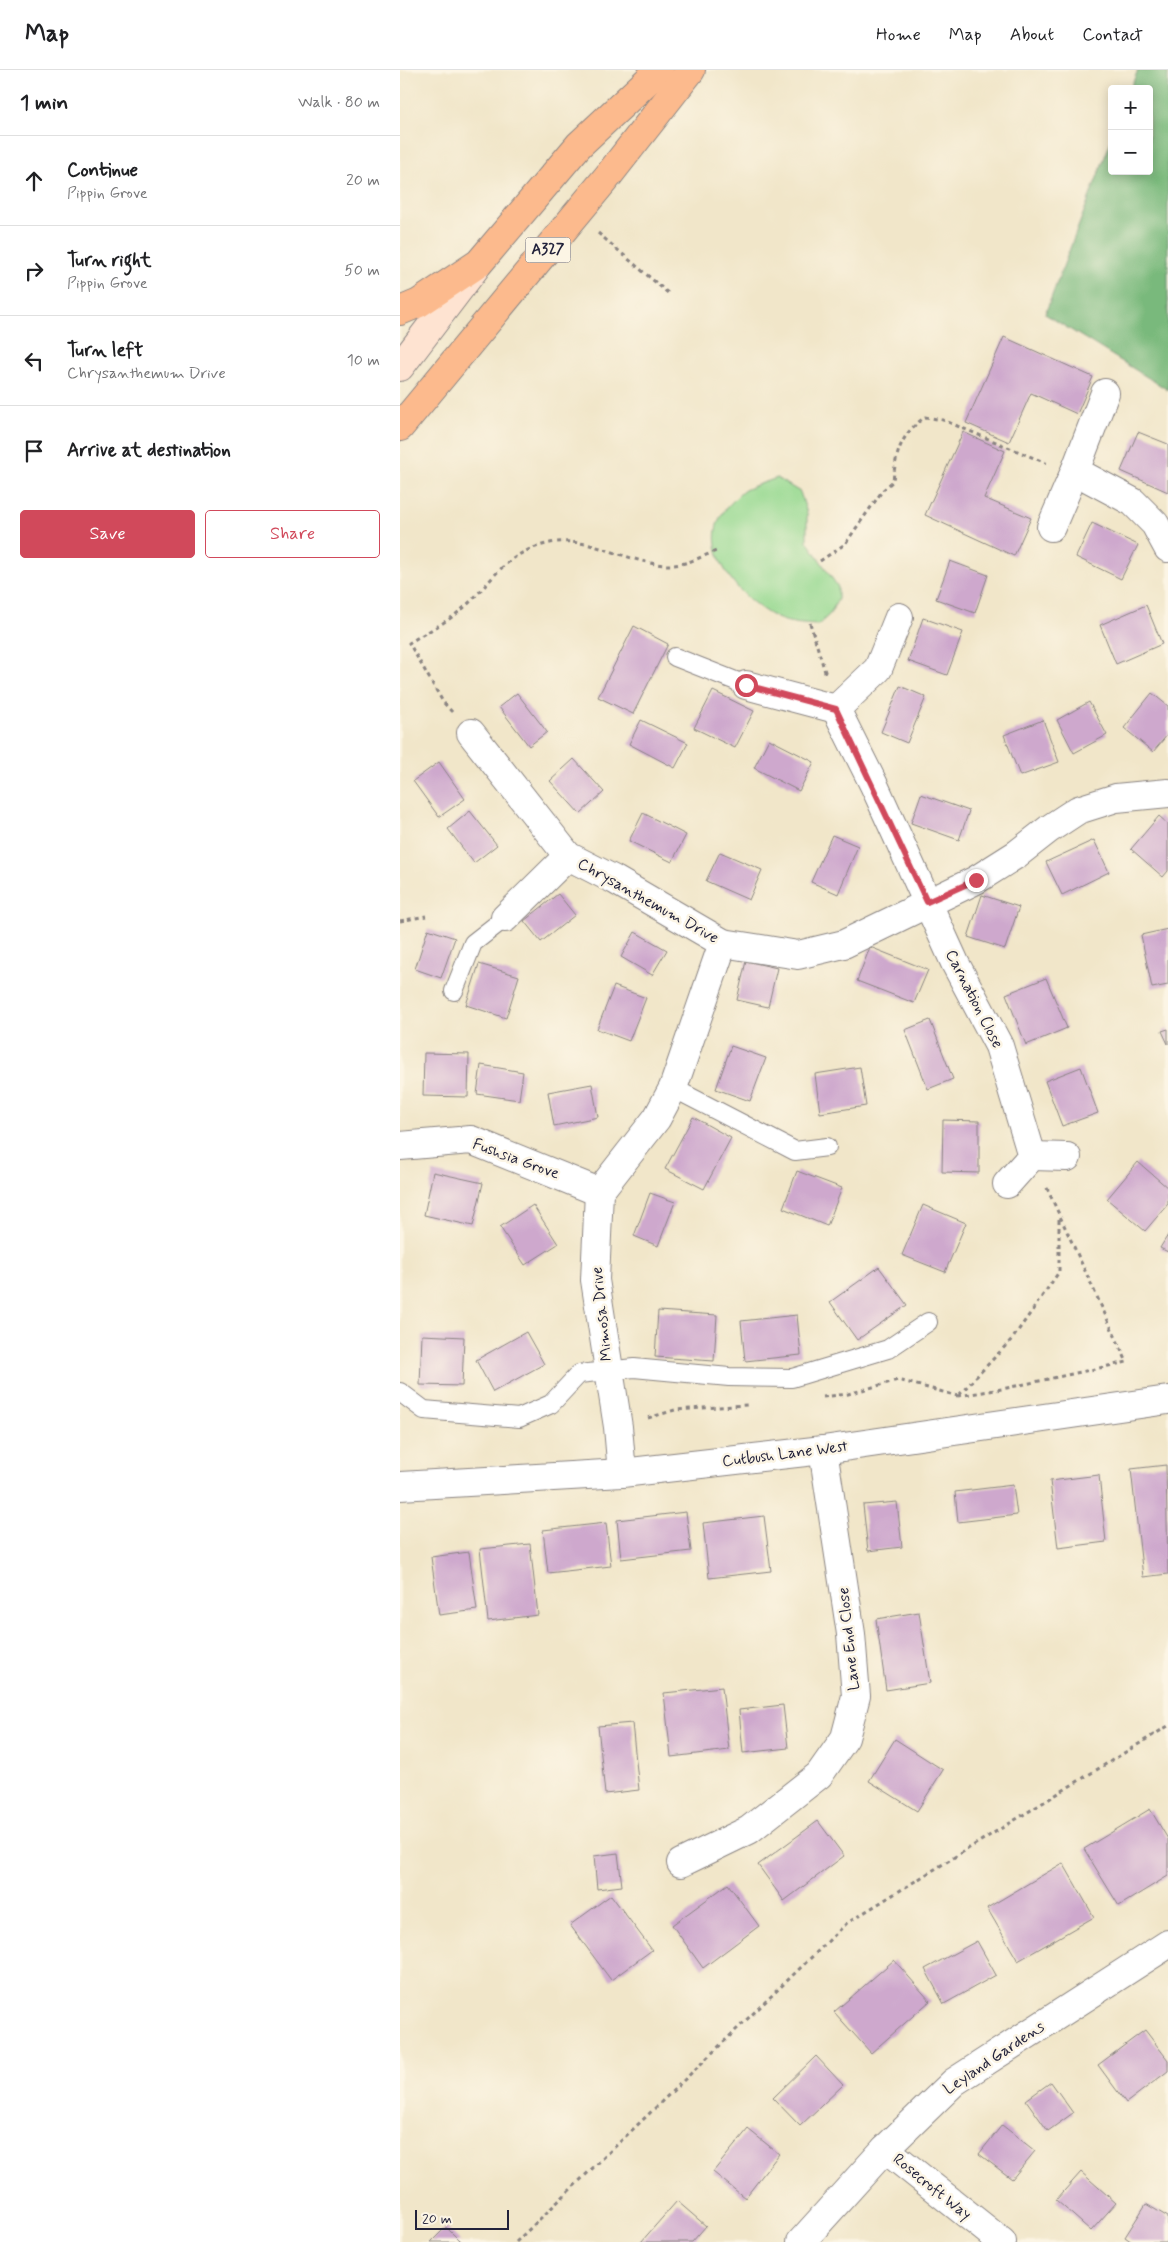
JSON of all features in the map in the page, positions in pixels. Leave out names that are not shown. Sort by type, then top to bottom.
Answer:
[{"type":"main road","name":"A327","points":[[400,311],[420,303],[479,263],[579,145],[659,70]]},
{"type":"main road","name":"A327","points":[[400,427],[577,214],[691,70]]},
{"type":"main road","points":[[400,367],[479,263]]},
{"type":"street","points":[[1051,527],[1105,393]]},
{"type":"street","points":[[1074,473],[1133,502],[1155,524],[1168,548]]},
{"type":"street","points":[[746,685],[836,709],[878,669],[899,617]]},
{"type":"street","name":"Carnation Close","points":[[836,709],[955,963],[999,1046],[1032,1156]]},
{"type":"street","name":"Chrysanthemum Drive","points":[[471,733],[568,856],[623,885],[723,943],[798,955],[844,944],[927,902],[976,880],[1017,854],[1049,828],[1078,810],[1116,798],[1168,793]]},
{"type":"street","name":"Chrysanthemum Drive","points":[[505,918],[568,856]]},
{"type":"street","points":[[599,1192],[657,1118],[673,1088],[723,943]]},
{"type":"street","name":"Fushsia Grove","points":[[400,1146],[472,1140],[599,1192]]},
{"type":"street","points":[[1007,1184],[1032,1156],[1067,1157]]},
{"type":"street","name":"Mimosa Drive","points":[[599,1192],[595,1280],[618,1428],[622,1473]]},
{"type":"street","name":"Cutbush Lane West","points":[[400,1486],[622,1473],[823,1450],[1168,1400]]},
{"type":"street","name":"Lane End Close","points":[[681,1863],[749,1830],[819,1775],[845,1738],[856,1696],[851,1634],[823,1450]]},
{"type":"street","name":"Leyland Gardens","points":[[801,2242],[885,2149],[954,2082],[1168,1944]]},
{"type":"street","name":"Rosecroft Way","points":[[885,2149],[1002,2242]]},
{"type":"lane","points":[[675,657],[746,685]]},
{"type":"lane","points":[[454,990],[473,943],[505,918]]},
{"type":"lane","points":[[673,1088],[795,1151],[827,1148]]},
{"type":"lane","points":[[400,1392],[424,1410],[519,1418],[551,1404],[579,1374],[634,1368],[729,1377],[792,1378],[888,1349],[928,1322]]},
{"type":"path","points":[[577,214],[668,293]]},
{"type":"path","points":[[820,561],[845,544],[883,490],[893,481],[896,454],[912,427],[924,417],[943,420],[1074,473]]},
{"type":"path","points":[[471,733],[443,702],[409,643],[461,610],[494,574],[517,555],[546,544],[569,540],[647,562],[674,565],[716,552]]},
{"type":"path","points":[[810,623],[836,709]]},
{"type":"path","points":[[400,921],[426,916]]},
{"type":"path","points":[[821,1397],[848,1394],[898,1380],[958,1396],[1002,1389],[1127,1362],[1032,1156]]},
{"type":"path","points":[[958,1396],[1013,1338],[1059,1272],[1059,1213]]},
{"type":"path","points":[[958,1396],[990,1426]]},
{"type":"path","points":[[618,1428],[675,1410],[756,1404]]},
{"type":"path","points":[[516,2242],[556,2206],[846,1923],[1168,1726]]},
{"type":"green space","points":[[1138,70],[1168,70],[1168,390],[1045,314],[1108,149],[1108,175],[1153,175],[1153,85],[1132,85]]},
{"type":"green space","points":[[777,478],[800,492],[807,513],[807,541],[838,587],[838,599],[830,614],[818,625],[787,621],[777,618],[762,609],[734,584],[717,552],[715,535],[720,518],[731,503],[745,490]]},
{"type":"building","points":[[1004,337],[1093,377],[1077,414],[1031,393],[1009,442],[966,423]]},
{"type":"building","points":[[963,432],[1005,451],[984,498],[1031,518],[1014,556],[925,515]]},
{"type":"building","points":[[1138,432],[1168,444],[1168,492],[1121,471]]},
{"type":"building","points":[[1092,523],[1138,545],[1121,579],[1076,557]]},
{"type":"building","points":[[950,561],[988,575],[975,613],[936,599]]},
{"type":"building","points":[[1146,605],[1162,644],[1116,664],[1100,625]]},
{"type":"building","points":[[923,618],[963,632],[947,675],[908,661]]},
{"type":"building","points":[[634,626],[668,644],[633,714],[598,697]]},
{"type":"building","points":[[900,686],[926,697],[907,743],[881,732]]},
{"type":"building","points":[[713,691],[754,711],[735,748],[694,728]]},
{"type":"building","points":[[517,693],[547,732],[529,746],[499,707]]},
{"type":"building","points":[[1152,693],[1168,706],[1168,734],[1153,752],[1124,728]]},
{"type":"building","points":[[1089,702],[1107,735],[1074,753],[1057,720]]},
{"type":"building","points":[[641,720],[688,743],[675,768],[629,744]]},
{"type":"building","points":[[1043,720],[1059,762],[1020,776],[1004,735]]},
{"type":"building","points":[[769,739],[814,762],[799,791],[754,768]]},
{"type":"building","points":[[574,759],[604,792],[580,814],[550,781]]},
{"type":"building","points":[[439,762],[465,799],[439,817],[413,781]]},
{"type":"building","points":[[921,794],[969,811],[959,840],[911,823]]},
{"type":"building","points":[[470,811],[497,845],[474,863],[448,829]]},
{"type":"building","points":[[643,813],[686,835],[672,862],[629,841]]},
{"type":"building","points":[[1159,816],[1168,824],[1168,871],[1163,877],[1131,849]]},
{"type":"building","points":[[832,835],[858,846],[838,894],[811,882]]},
{"type":"building","points":[[1094,840],[1109,872],[1062,895],[1046,862]]},
{"type":"building","points":[[720,852],[762,870],[749,900],[706,881]]},
{"type":"building","points":[[558,894],[575,915],[541,942],[524,921]]},
{"type":"building","points":[[982,895],[1019,907],[1005,949],[968,937]]},
{"type":"building","points":[[428,929],[455,938],[441,978],[415,969]]},
{"type":"building","points":[[1168,929],[1168,985],[1152,988],[1141,935]]},
{"type":"building","points":[[635,932],[667,950],[652,975],[621,957]]},
{"type":"building","points":[[870,947],[928,970],[914,1003],[857,981]]},
{"type":"building","points":[[746,961],[777,968],[768,1007],[737,1000]]},
{"type":"building","points":[[479,964],[519,976],[506,1018],[466,1005]]},
{"type":"building","points":[[1046,978],[1067,1028],[1026,1045],[1006,994]]},
{"type":"building","points":[[614,986],[646,998],[629,1041],[597,1029]]},
{"type":"building","points":[[930,1020],[953,1079],[928,1089],[905,1030]]},
{"type":"building","points":[[1168,1029],[1168,1044],[1162,1031]]},
{"type":"building","points":[[731,1046],[766,1058],[750,1101],[716,1089]]},
{"type":"building","points":[[424,1053],[469,1054],[468,1097],[423,1096]]},
{"type":"building","points":[[481,1065],[523,1072],[519,1100],[477,1094]]},
{"type":"building","points":[[860,1067],[866,1106],[820,1113],[815,1074]]},
{"type":"building","points":[[1081,1067],[1098,1113],[1062,1126],[1045,1081]]},
{"type":"building","points":[[592,1084],[598,1117],[554,1126],[548,1092]]},
{"type":"building","points":[[693,1117],[731,1138],[704,1189],[665,1169]]},
{"type":"building","points":[[943,1120],[979,1121],[979,1173],[942,1172]]},
{"type":"building","points":[[1138,1162],[1168,1188],[1168,1204],[1145,1231],[1107,1199]]},
{"type":"building","points":[[797,1171],[842,1188],[827,1226],[783,1208]]},
{"type":"building","points":[[433,1172],[483,1183],[473,1226],[424,1215]]},
{"type":"building","points":[[650,1193],[675,1202],[658,1246],[634,1236]]},
{"type":"building","points":[[533,1205],[558,1244],[525,1265],[500,1227]]},
{"type":"building","points":[[923,1205],[966,1223],[945,1272],[902,1255]]},
{"type":"building","points":[[1168,1235],[1168,1252],[1160,1248]]},
{"type":"building","points":[[879,1267],[907,1305],[857,1340],[830,1302]]},
{"type":"building","points":[[658,1311],[717,1315],[714,1361],[655,1357]]},
{"type":"building","points":[[797,1315],[801,1355],[745,1361],[741,1321]]},
{"type":"building","points":[[526,1332],[544,1364],[493,1392],[476,1360]]},
{"type":"building","points":[[422,1335],[464,1337],[462,1386],[420,1385]]},
{"type":"building","points":[[1166,1465],[1168,1574],[1143,1577],[1131,1469]]},
{"type":"building","points":[[1099,1475],[1106,1542],[1058,1548],[1050,1481]]},
{"type":"building","points":[[1013,1485],[1017,1515],[958,1522],[955,1492]]},
{"type":"building","points":[[897,1502],[902,1547],[868,1551],[863,1505]]},
{"type":"building","points":[[686,1512],[691,1551],[621,1559],[617,1520]]},
{"type":"building","points":[[764,1516],[771,1571],[709,1578],[703,1523]]},
{"type":"building","points":[[606,1523],[611,1566],[548,1573],[543,1530]]},
{"type":"building","points":[[530,1544],[538,1615],[488,1621],[480,1549]]},
{"type":"building","points":[[469,1552],[477,1610],[439,1615],[431,1557]]},
{"type":"building","points":[[919,1612],[930,1683],[886,1690],[876,1619]]},
{"type":"building","points":[[722,1687],[729,1750],[671,1757],[664,1693]]},
{"type":"building","points":[[783,1705],[788,1748],[743,1753],[739,1710]]},
{"type":"building","points":[[632,1723],[639,1790],[605,1794],[598,1726]]},
{"type":"building","points":[[895,1739],[943,1770],[917,1811],[869,1781]]},
{"type":"building","points":[[1150,1809],[1168,1839],[1168,1876],[1119,1906],[1084,1849]]},
{"type":"building","points":[[818,1821],[844,1856],[784,1901],[758,1865]]},
{"type":"building","points":[[618,1853],[622,1886],[597,1889],[594,1856]]},
{"type":"building","points":[[1063,1863],[1094,1917],[1018,1961],[987,1908]]},
{"type":"building","points":[[728,1884],[759,1926],[703,1968],[672,1925]]},
{"type":"building","points":[[611,1895],[652,1950],[611,1980],[570,1925]]},
{"type":"building","points":[[977,1941],[996,1975],[944,2004],[925,1969]]},
{"type":"building","points":[[894,1960],[930,2001],[871,2053],[834,2012]]},
{"type":"building","points":[[1145,2030],[1168,2060],[1168,2071],[1126,2103],[1098,2065]]},
{"type":"building","points":[[816,2056],[843,2085],[800,2126],[773,2098]]},
{"type":"building","points":[[1051,2082],[1073,2113],[1048,2131],[1026,2100]]},
{"type":"building","points":[[1002,2125],[1035,2151],[1012,2179],[979,2154]]},
{"type":"building","points":[[748,2129],[779,2154],[745,2198],[713,2172]]},
{"type":"building","points":[[1081,2172],[1116,2203],[1091,2231],[1056,2200]]},
{"type":"building","points":[[677,2201],[706,2226],[692,2242],[641,2242]]},
{"type":"building","points":[[1146,2204],[1168,2217],[1168,2242],[1132,2242],[1125,2237]]},
{"type":"building","points":[[446,2227],[461,2242],[431,2242]]},
{"type":"route","points":[[746,685],[836,709],[874,785],[927,902],[976,880]]}]
